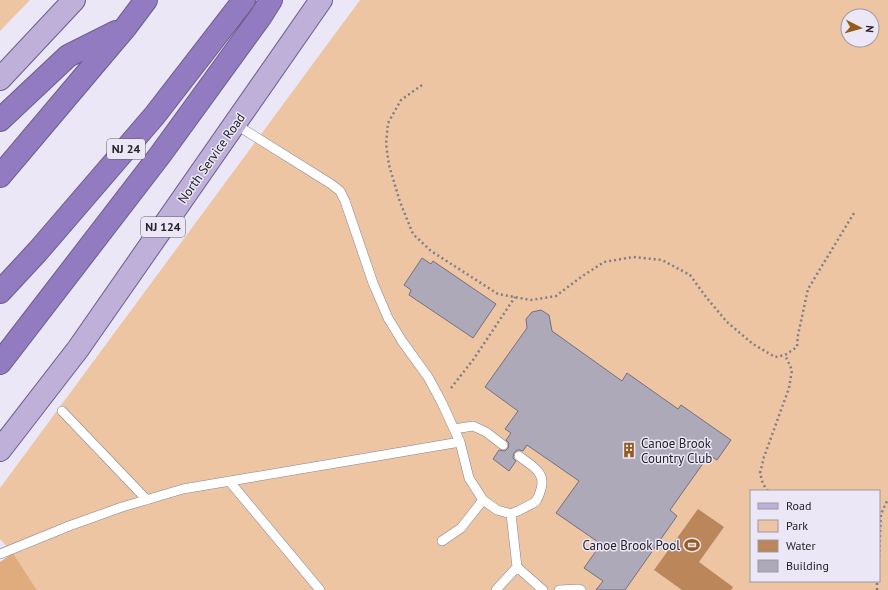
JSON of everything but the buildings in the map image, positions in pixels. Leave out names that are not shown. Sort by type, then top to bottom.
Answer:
[{"type":"highway","points":[[0,176],[125,28],[146,0]]},
{"type":"highway","name":"NJ 24","points":[[0,292],[155,115],[244,0]]},
{"type":"highway","points":[[0,363],[160,156],[261,16],[270,0]]},
{"type":"highway","points":[[0,120],[68,56],[125,28]]},
{"type":"main road","points":[[0,79],[74,0]]},
{"type":"main road","name":"North Service Road","points":[[0,450],[78,349],[321,0]]},
{"type":"lane","points":[[235,124],[340,191],[372,283],[388,318],[428,377],[441,401],[460,442],[469,478],[483,500],[498,510],[511,514],[535,501],[543,484],[542,476],[537,469],[519,456]]},
{"type":"lane","points":[[62,411],[147,500]]},
{"type":"lane","points":[[454,428],[474,426],[486,432],[503,445]]},
{"type":"lane","points":[[0,554],[69,526],[122,507],[183,489],[460,442]]},
{"type":"lane","points":[[230,482],[320,590]]},
{"type":"lane","points":[[442,541],[461,528],[483,500]]},
{"type":"lane","points":[[511,514],[517,567],[543,590]]},
{"type":"lane","points":[[496,590],[517,567]]},
{"type":"lane","points":[[560,590],[581,590]]},
{"type":"path","points":[[422,84],[401,100],[388,123],[386,144],[389,165],[400,202],[413,234],[431,251],[498,294],[531,300],[556,296],[604,262],[633,257],[662,260],[690,275],[727,322],[753,344],[775,357],[785,354],[797,347],[798,334],[808,289],[854,213]]},
{"type":"path","points":[[441,401],[473,360],[515,297]]},
{"type":"path","points":[[767,490],[763,484],[760,473],[764,457],[789,388],[792,370],[785,354]]},
{"type":"path","points":[[880,536],[881,514],[888,499]]},
{"type":"green space","points":[[0,0],[30,0],[0,31]]},
{"type":"green space","points":[[360,0],[888,0],[888,590],[37,590],[13,553],[0,539],[0,488]]},
{"type":"shaded area","points":[[13,553],[37,590],[0,590],[0,562]]},
{"type":"water","name":"Canoe Brook Pool","points":[[698,509],[724,527],[699,562],[733,587],[731,590],[682,590],[654,570]]},
{"type":"place","name":"Canoe Brook Country Club","points":[[629,450]]},
{"type":"place","name":"Canoe Brook Pool","points":[[692,545]]}]
